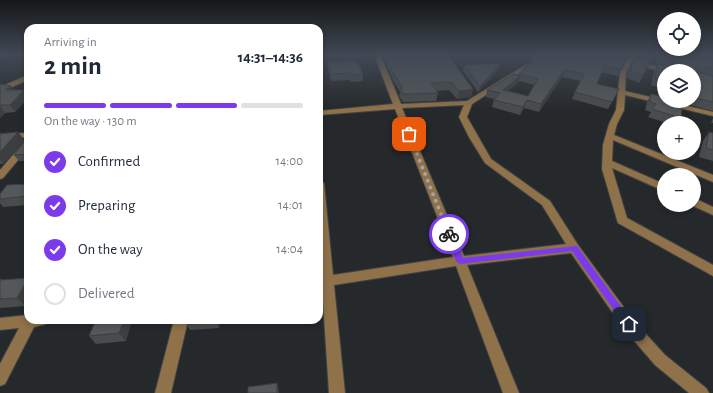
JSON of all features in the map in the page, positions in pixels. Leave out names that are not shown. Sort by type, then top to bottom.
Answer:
[{"type":"street","points":[[384,72],[511,393]]},
{"type":"street","points":[[323,113],[473,98],[517,72]]},
{"type":"street","points":[[623,72],[620,110],[613,124],[608,145],[607,162],[607,169],[622,220],[713,271]]},
{"type":"street","points":[[0,90],[24,79]]},
{"type":"street","points":[[622,92],[713,114]]},
{"type":"street","points":[[473,98],[463,117],[488,161],[546,203],[574,248],[629,324],[660,360],[701,393]]},
{"type":"street","points":[[0,137],[24,135]]},
{"type":"street","points":[[610,136],[713,179]]},
{"type":"street","points":[[0,176],[24,148]]},
{"type":"street","points":[[607,162],[657,185]]},
{"type":"street","points":[[701,205],[713,211]]},
{"type":"street","points":[[337,393],[323,281],[460,261],[574,248]]},
{"type":"street","points":[[0,324],[24,321]]},
{"type":"street","points":[[0,379],[32,324]]},
{"type":"street","points":[[163,393],[180,324]]},
{"type":"building","points":[[331,72],[362,72],[363,74],[351,75],[350,73],[331,74]]},
{"type":"building","points":[[393,72],[461,72],[473,89],[459,91],[451,82],[431,83],[438,93],[403,94],[400,88],[403,88]]},
{"type":"building","points":[[470,72],[492,72],[480,86]]},
{"type":"building","points":[[520,72],[562,72],[541,104],[527,100],[523,107],[494,100],[500,93],[487,90],[513,74],[520,76],[503,90],[528,96],[538,79],[519,74]]},
{"type":"building","points":[[576,72],[602,72],[597,84],[619,89],[612,102],[575,92],[584,74]]},
{"type":"building","points":[[635,72],[644,72],[643,75]]},
{"type":"building","points":[[701,73],[713,76],[713,102],[701,99]]},
{"type":"building","points":[[0,84],[11,86],[6,90],[24,90],[10,105],[0,105]]},
{"type":"building","points":[[651,94],[657,95],[657,108],[682,108],[681,116],[675,116],[652,109],[656,104],[650,102]]},
{"type":"building","points":[[18,132],[0,152],[0,134]]},
{"type":"building","points":[[709,132],[713,133],[713,150],[706,148]]},
{"type":"building","points":[[24,142],[24,154],[14,155]]},
{"type":"building","points":[[24,184],[24,196],[0,199],[0,194],[7,185]]},
{"type":"building","points":[[24,278],[24,286],[17,298],[0,299],[0,280]]},
{"type":"building","points":[[94,324],[122,324],[119,333],[89,336]]},
{"type":"building","points":[[277,383],[277,393],[248,393],[248,387]]},
{"type":"way so far","points":[[409,134],[449,234]]},
{"type":"route","points":[[449,234],[460,261],[574,248],[629,324]]}]
